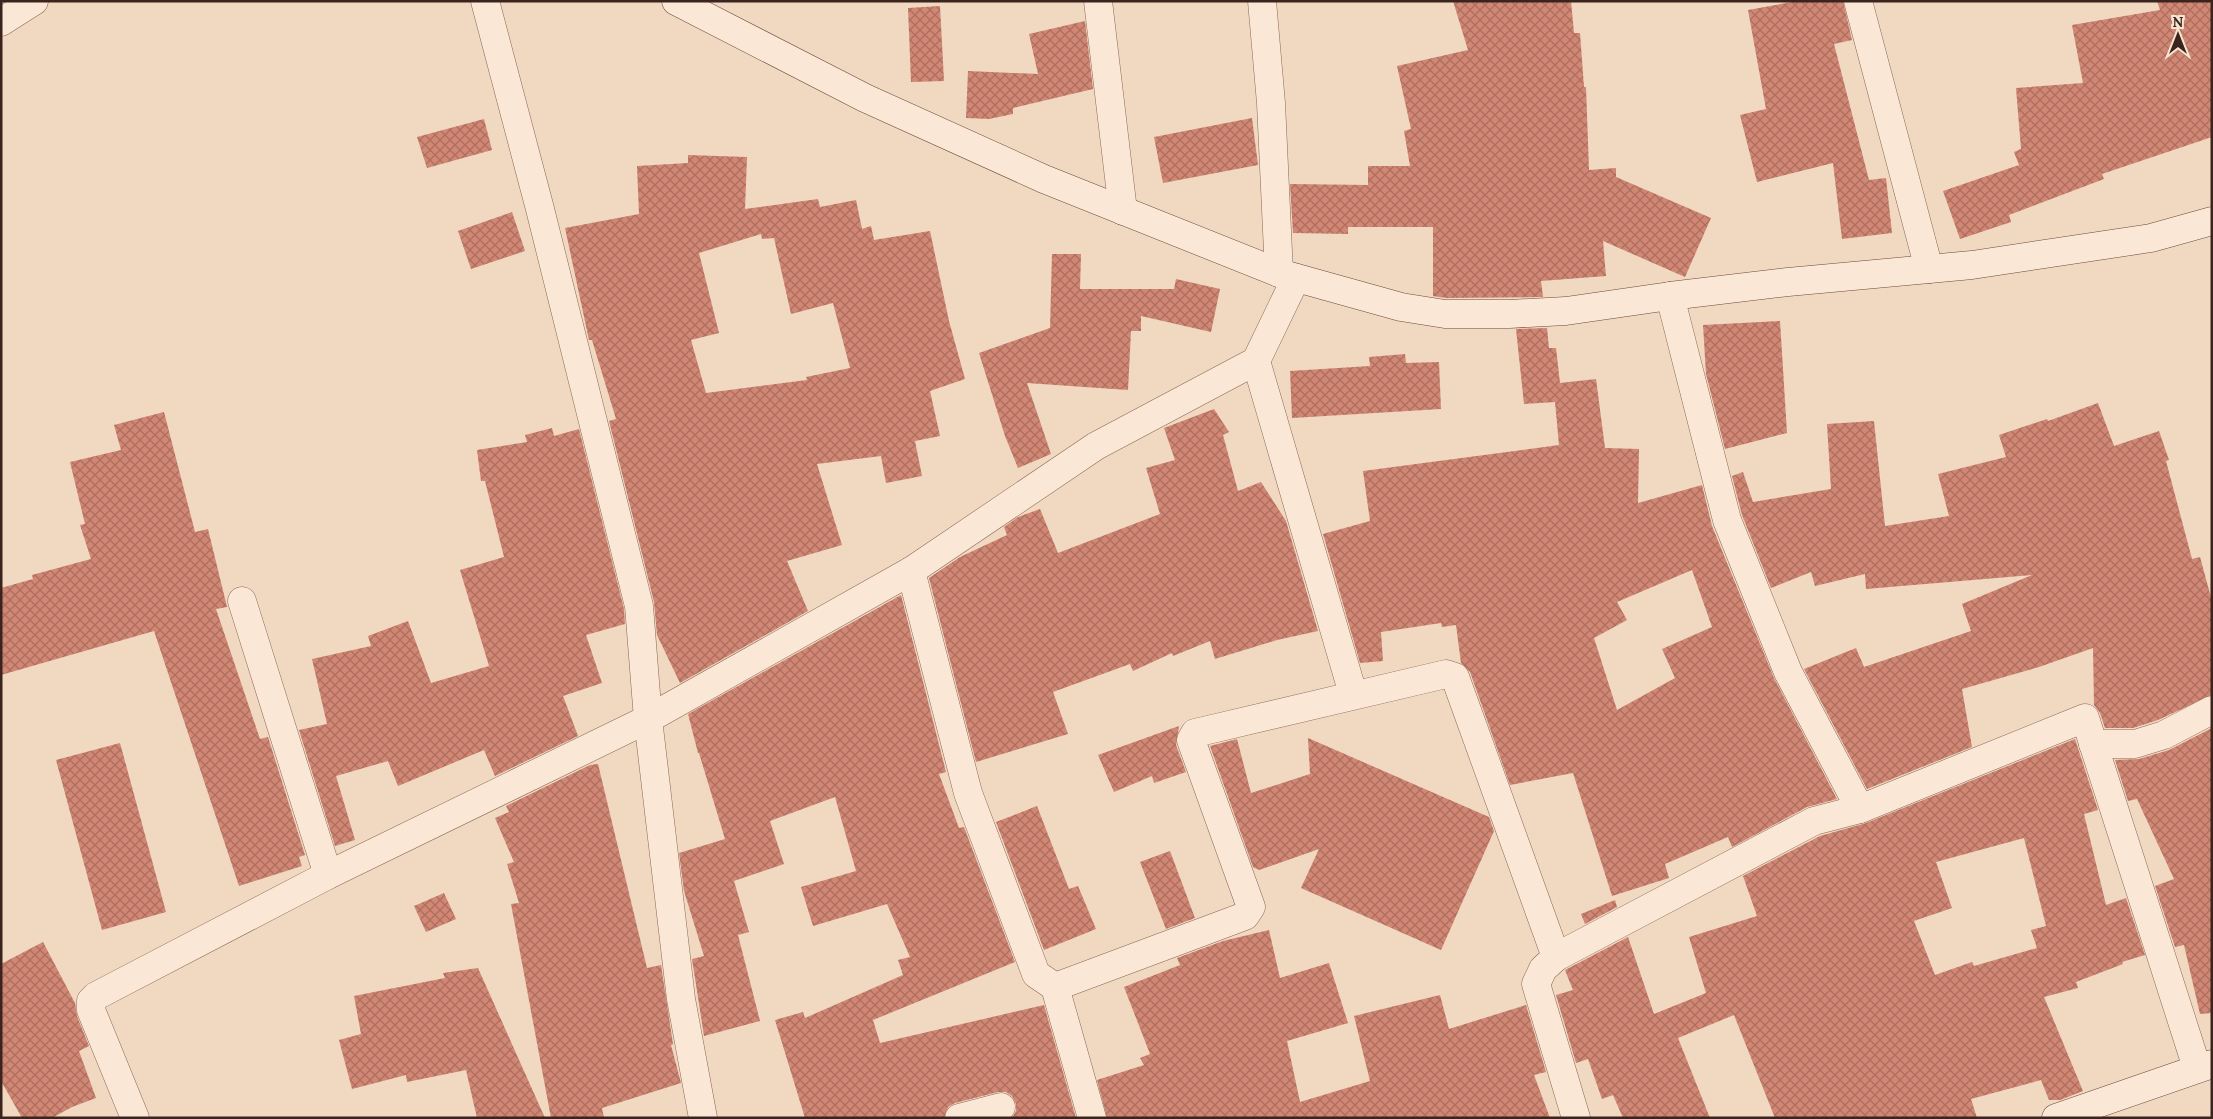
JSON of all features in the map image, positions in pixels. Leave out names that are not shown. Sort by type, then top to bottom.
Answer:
[{"type":"street","points":[[1,22],[34,1]]},
{"type":"street","points":[[485,1],[639,606],[648,719],[681,999],[703,1118]]},
{"type":"street","points":[[676,1],[865,98],[1044,180],[1288,275],[1400,307],[1446,314],[1509,314],[1566,311],[1670,296],[1972,266],[2152,238],[2212,221]]},
{"type":"street","points":[[1098,1],[1123,211]]},
{"type":"street","points":[[1262,1],[1288,275],[1256,361],[1353,694]]},
{"type":"street","points":[[1858,1],[1929,269]]},
{"type":"street","points":[[1670,296],[1727,520],[1788,672],[1860,808]]},
{"type":"street","points":[[135,1118],[91,1010],[91,1001],[96,996],[328,875],[648,719],[911,571],[1096,446],[1256,361]]},
{"type":"street","points":[[911,571],[968,793],[1036,974],[1055,987],[1092,1118]]},
{"type":"street","points":[[242,601],[328,875]]},
{"type":"street","points":[[1055,987],[1245,916],[1249,912],[1251,907],[1191,736],[1195,733],[1353,694],[1446,674],[1455,677],[1556,957]]},
{"type":"street","points":[[2093,744],[2135,744],[2164,735],[2212,710]]},
{"type":"street","points":[[1576,1118],[1536,984],[1543,969],[1556,957],[1814,821],[1860,808],[2082,717],[2088,720],[2093,744],[2204,1066],[2056,1118]]},
{"type":"street","points":[[959,1118],[1001,1107]]},
{"type":"building","points":[[1453,1],[1571,1],[1574,33],[1580,33],[1584,87],[1586,87],[1589,170],[1616,168],[1616,177],[1711,218],[1685,277],[1603,241],[1606,276],[1541,281],[1543,297],[1446,298],[1433,296],[1433,227],[1348,227],[1348,234],[1293,233],[1290,184],[1368,185],[1368,166],[1410,166],[1404,131],[1411,129],[1397,66],[1468,50]]},
{"type":"building","points":[[1798,1],[1843,1],[1852,40],[1834,44],[1869,180],[1886,178],[1892,233],[1842,239],[1833,163],[1757,182],[1740,115],[1766,109],[1748,10]]},
{"type":"building","points":[[2157,1],[2212,1],[2212,137],[2102,174],[2104,179],[2009,215],[2011,222],[1960,239],[1943,191],[2019,165],[2014,152],[2021,149],[2016,88],[2083,83],[2072,25],[2160,10]]},
{"type":"building","points":[[940,6],[944,81],[911,82],[908,8]]},
{"type":"building","points":[[1085,21],[1093,89],[1013,108],[1013,114],[989,119],[966,118],[968,71],[1038,74],[1029,34]]},
{"type":"building","points":[[1252,118],[1258,165],[1163,183],[1154,137]]},
{"type":"building","points":[[484,119],[492,150],[427,168],[417,137]]},
{"type":"building","points":[[688,155],[747,157],[745,209],[818,199],[820,207],[856,200],[862,229],[871,226],[874,240],[930,231],[949,321],[965,379],[930,391],[940,436],[915,441],[922,476],[886,483],[881,456],[817,464],[842,545],[787,561],[808,611],[680,683],[657,635],[654,602],[609,421],[616,419],[592,340],[589,340],[565,228],[639,214],[637,166],[688,163]],"holes":[[[761,234],[762,239],[774,238],[791,314],[833,303],[850,368],[806,377],[807,380],[706,393],[691,340],[719,333],[699,253]]]},
{"type":"building","points":[[512,212],[525,251],[471,269],[458,231]]},
{"type":"building","points":[[1052,254],[1081,254],[1080,289],[1174,289],[1176,279],[1220,289],[1211,332],[1141,316],[1141,331],[1131,331],[1128,390],[1027,383],[1051,454],[1018,468],[1005,436],[979,353],[1050,328]]},
{"type":"building","points":[[1780,321],[1787,433],[1725,449],[1706,374],[1703,325]]},
{"type":"building","points":[[1547,328],[1549,348],[1556,348],[1560,383],[1596,379],[1605,448],[1639,449],[1638,503],[1702,485],[1712,526],[1774,678],[1837,799],[1807,807],[1732,847],[1728,837],[1665,864],[1669,878],[1612,896],[1573,773],[1510,785],[1470,672],[1461,663],[1456,625],[1442,627],[1441,623],[1381,632],[1383,661],[1360,663],[1323,534],[1370,521],[1363,471],[1559,445],[1555,402],[1524,404],[1516,329]],"holes":[[[1692,570],[1712,627],[1662,649],[1675,678],[1617,710],[1594,638],[1627,620],[1617,602]]]},
{"type":"building","points":[[1405,354],[1406,363],[1439,362],[1441,409],[1292,418],[1290,371],[1370,366],[1369,357]]},
{"type":"building","points":[[2098,403],[2114,446],[2159,431],[2169,460],[2166,461],[2192,559],[2200,557],[2212,601],[2212,695],[2158,720],[2133,728],[2105,728],[2100,713],[2094,705],[2093,648],[2039,667],[1962,689],[1972,747],[1867,789],[1804,669],[1856,648],[1864,667],[1971,631],[1962,604],[2032,575],[1866,589],[1865,574],[1815,586],[1811,572],[1771,588],[1742,515],[1732,476],[1743,472],[1753,502],[1831,489],[1827,424],[1874,421],[1885,526],[1949,516],[1938,474],[2006,457],[1999,435],[2047,419],[2048,421]]},
{"type":"building","points":[[1214,409],[1229,432],[1223,435],[1238,491],[1261,482],[1286,521],[1318,631],[1277,640],[1215,659],[1210,641],[1173,656],[1172,653],[1133,671],[1130,664],[1053,692],[1068,734],[976,762],[929,578],[960,557],[1007,535],[1004,527],[1018,517],[1040,509],[1058,553],[1160,514],[1146,468],[1175,460],[1164,428]]},
{"type":"building","points":[[164,412],[195,532],[208,529],[227,607],[216,609],[260,739],[268,737],[305,855],[299,857],[302,866],[239,886],[154,631],[1,675],[1,588],[33,579],[32,575],[91,559],[80,525],[85,524],[70,462],[121,450],[114,425]]},
{"type":"building","points":[[552,428],[554,436],[579,429],[624,609],[625,624],[586,635],[602,683],[563,696],[578,736],[495,776],[484,750],[398,786],[388,761],[336,776],[355,840],[335,846],[299,730],[327,724],[312,659],[371,646],[368,636],[408,621],[431,683],[489,666],[460,570],[504,557],[485,481],[481,481],[477,450],[527,442],[525,435]]},
{"type":"building","points":[[901,595],[946,772],[939,774],[959,828],[964,827],[1015,962],[873,1020],[880,1043],[1044,1005],[1076,1118],[1012,1118],[1016,1111],[1016,1104],[1012,1096],[1006,1092],[998,1092],[955,1103],[948,1107],[944,1118],[805,1118],[775,1020],[803,1012],[805,1018],[903,975],[898,960],[910,957],[887,904],[813,926],[801,887],[856,871],[835,797],[770,821],[784,864],[734,881],[749,932],[738,935],[760,1021],[704,1036],[692,959],[704,956],[684,891],[679,853],[725,839],[688,714]]},
{"type":"building","points":[[1179,726],[1176,745],[1186,772],[1154,783],[1152,776],[1114,792],[1098,755]]},
{"type":"building","points":[[2212,728],[2212,1013],[2200,1014],[2184,945],[2175,947],[2155,886],[2174,879],[2137,799],[2128,801],[2115,760],[2139,759],[2169,750]]},
{"type":"building","points":[[1308,738],[1489,817],[1494,831],[1441,950],[1301,888],[1319,849],[1259,870],[1253,867],[1210,746],[1237,739],[1251,793],[1310,774]]},
{"type":"building","points":[[2075,739],[2098,810],[2084,814],[2106,905],[2126,898],[2145,955],[2122,962],[2123,964],[2076,982],[2078,988],[2044,997],[2083,1091],[2060,1100],[2049,1100],[2041,1080],[1971,1099],[1977,1118],[1775,1118],[1734,1015],[1678,1038],[1710,1118],[1623,1118],[1613,1095],[1602,1099],[1588,1059],[1576,1063],[1556,995],[1573,990],[1565,970],[1628,937],[1654,1014],[1706,993],[1689,937],[1757,916],[1743,876],[1820,836],[1866,823]],"holes":[[[2024,838],[2046,926],[2031,930],[2037,948],[1974,966],[1972,962],[1935,975],[1914,921],[1952,908],[1936,862]]]},
{"type":"building","points":[[120,743],[166,912],[102,930],[56,760]]},
{"type":"building","points":[[598,764],[647,968],[661,965],[673,1044],[671,1045],[681,1083],[602,1108],[604,1118],[551,1118],[511,904],[519,903],[507,864],[514,862],[495,818],[509,812],[506,806],[590,765]]},
{"type":"building","points":[[1037,806],[1069,889],[1078,886],[1096,929],[1044,950],[996,822]]},
{"type":"building","points":[[1170,851],[1195,918],[1166,929],[1140,862]]},
{"type":"building","points":[[444,893],[456,919],[426,932],[414,906]]},
{"type":"building","points":[[1615,900],[1617,907],[1585,924],[1581,914]]},
{"type":"building","points":[[1269,930],[1280,978],[1329,963],[1348,1023],[1287,1041],[1300,1102],[1370,1081],[1354,1016],[1440,995],[1449,1029],[1526,1005],[1546,1072],[1534,1075],[1550,1118],[1107,1118],[1097,1080],[1144,1065],[1140,1058],[1150,1054],[1124,987],[1180,965],[1177,958],[1223,941]]},
{"type":"building","points":[[43,942],[75,1003],[77,1016],[89,1046],[79,1051],[96,1098],[72,1107],[52,1118],[22,1118],[1,1081],[1,964]]},
{"type":"building","points":[[478,968],[545,1118],[477,1118],[466,1070],[407,1082],[406,1075],[352,1089],[339,1040],[361,1034],[354,996],[445,978],[443,973]]}]
